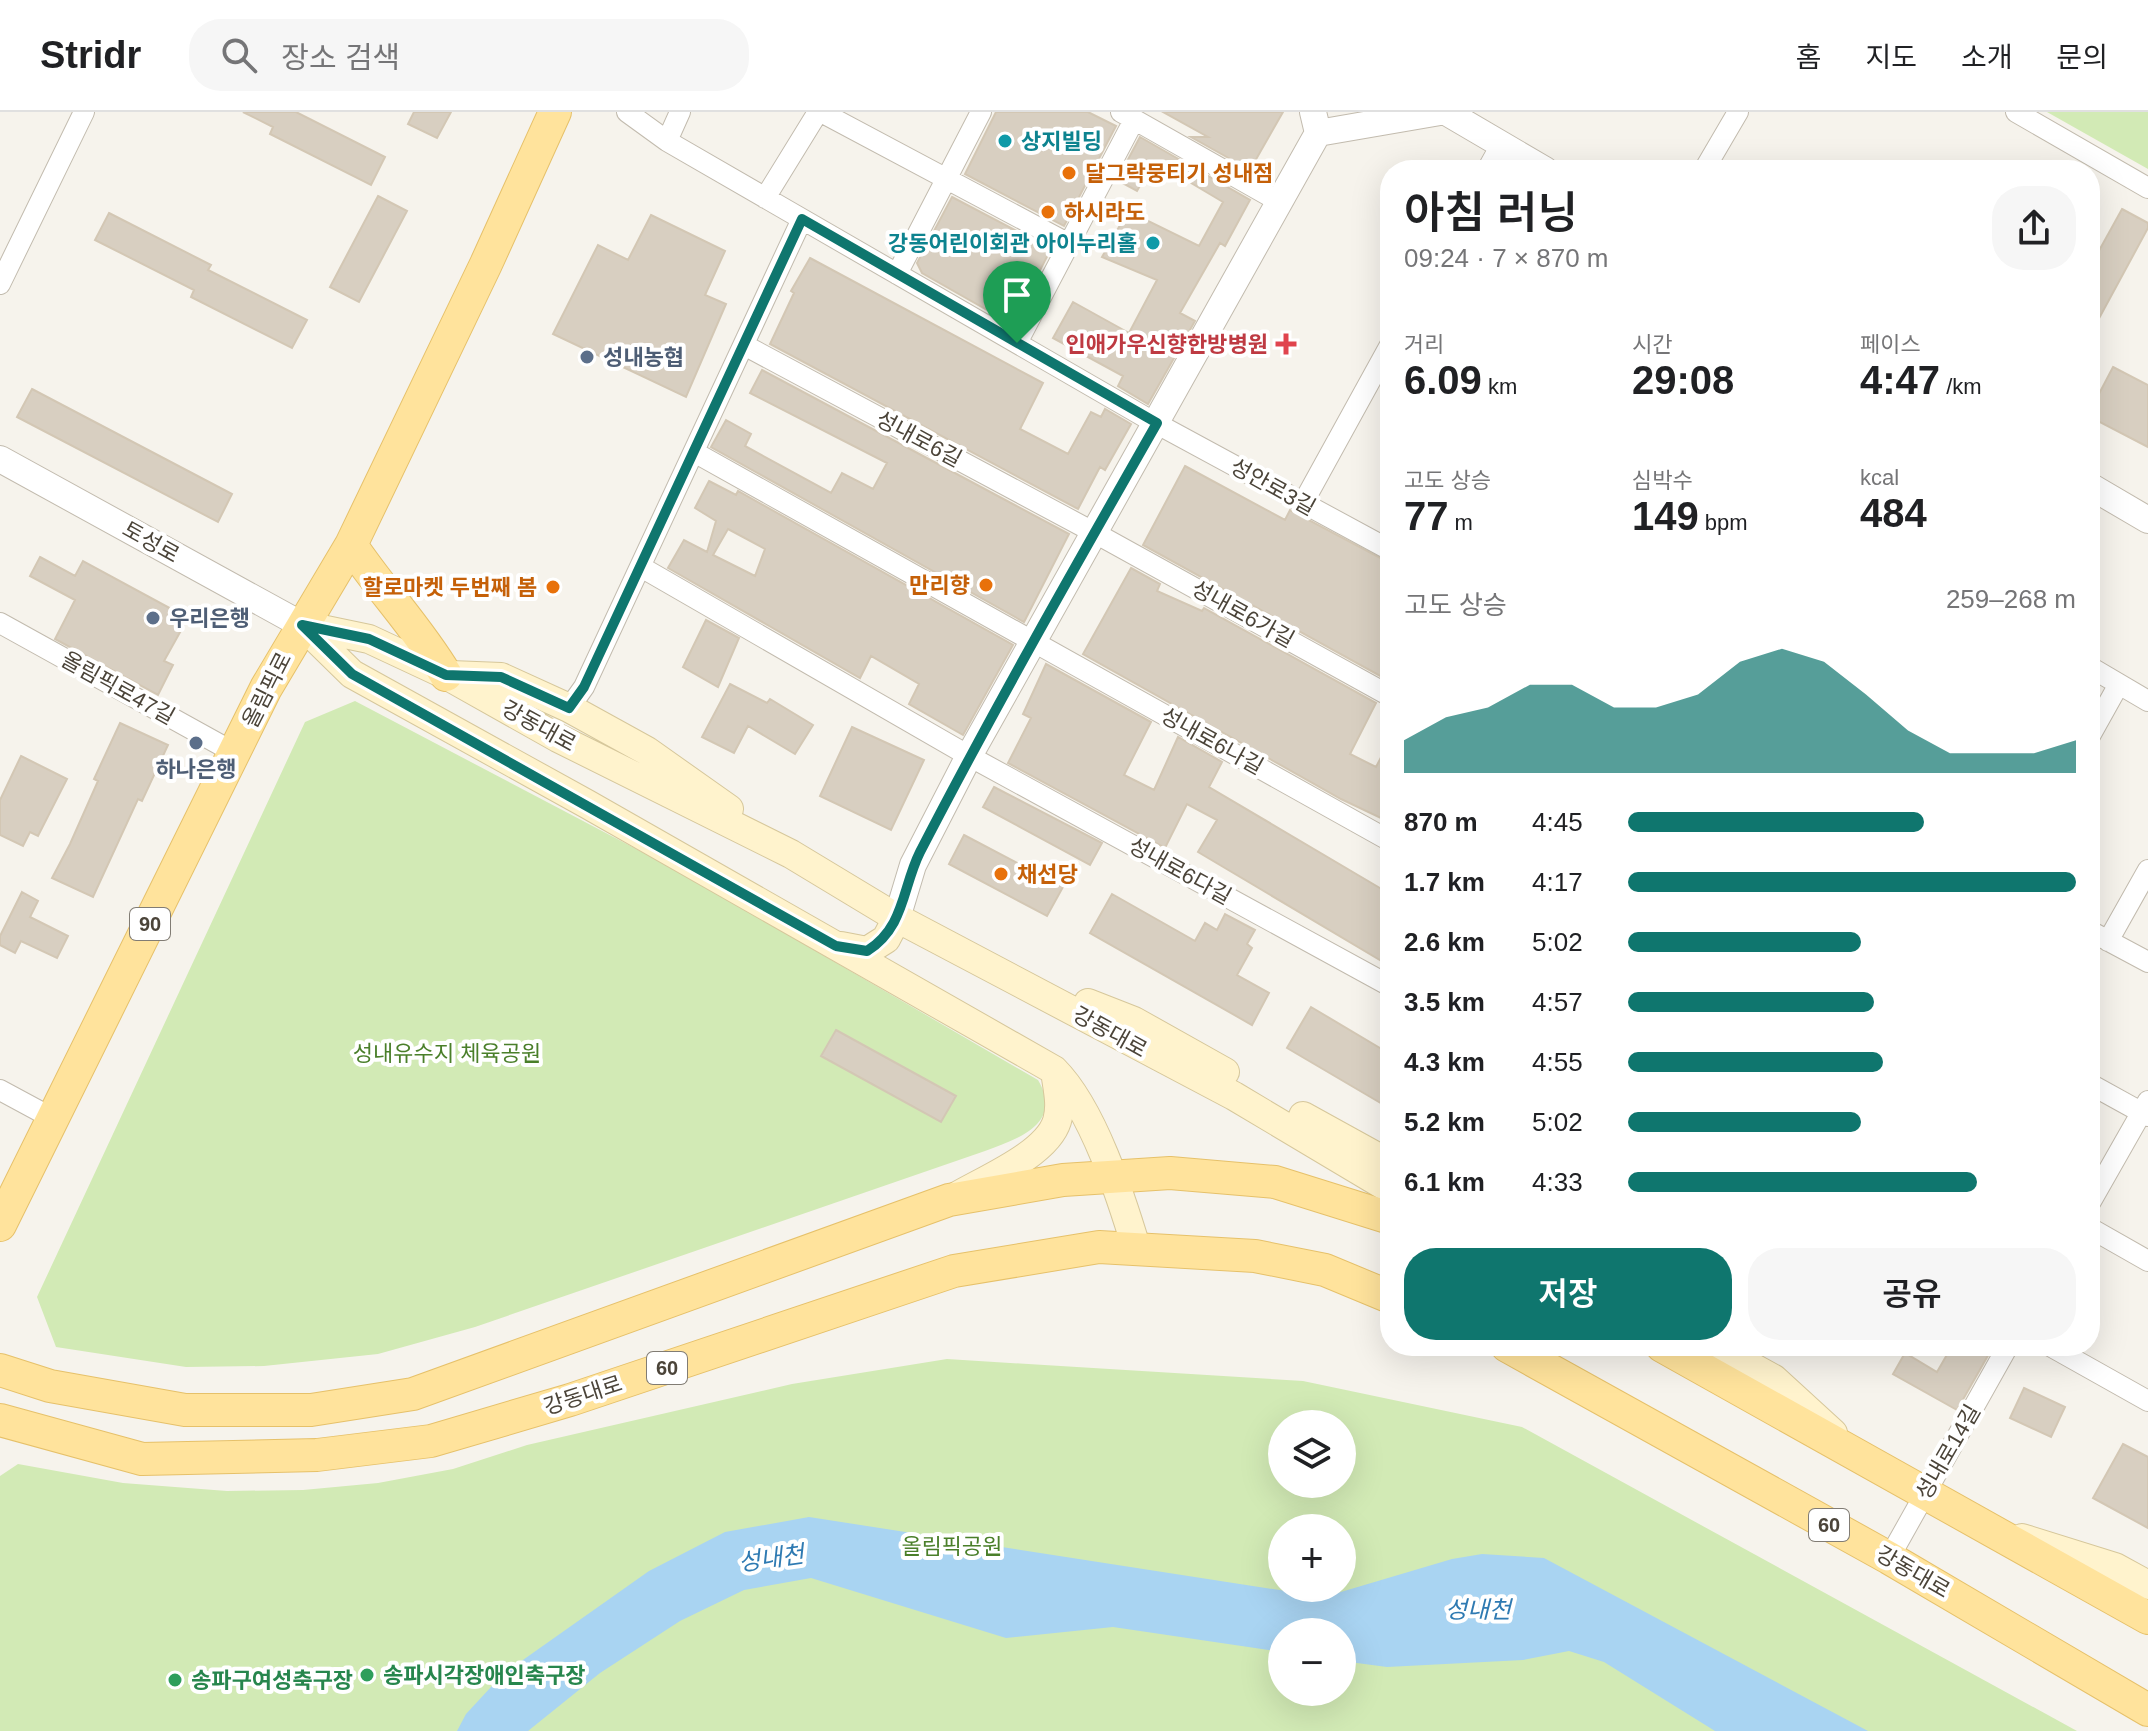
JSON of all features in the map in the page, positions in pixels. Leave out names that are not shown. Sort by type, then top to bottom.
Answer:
[{"type":"main road","name":"올림픽로","points":[[0,1225],[266,688],[351,545],[555,112]]},
{"type":"main road","points":[[351,545],[372,577],[424,639],[446,675],[501,677],[569,708],[647,751],[791,854]]},
{"type":"main road","name":"강동대로","points":[[302,625],[369,639],[446,675],[558,738],[791,854],[897,918],[1234,1096],[1380,1183]]},
{"type":"main road","name":"강동대로","points":[[302,625],[352,674],[1054,1070],[1071,1088],[1112,1177],[1137,1250]]},
{"type":"main road","points":[[836,946],[867,951],[886,939],[897,918]]},
{"type":"main road","points":[[990,965],[1134,1021],[1380,1158]]},
{"type":"main road","points":[[0,1370],[50,1386],[185,1410],[311,1410],[413,1394],[949,1200],[1022,1159],[1051,1136],[1058,1118],[1059,1095],[1054,1070]]},
{"type":"main road","points":[[949,1200],[1063,1180],[1170,1173],[1275,1182],[1380,1215]]},
{"type":"main road","name":"강동대로","points":[[0,1420],[142,1459],[317,1455],[431,1441],[570,1400],[954,1271],[1099,1247],[1255,1256],[1325,1270],[1380,1293]]},
{"type":"main road","name":"강동대로","points":[[1525,1356],[1889,1558],[2148,1710]]},
{"type":"main road","points":[[1680,1356],[2148,1618]]},
{"type":"main road","points":[[1732,1356],[1774,1379],[1860,1458]]},
{"type":"main road","points":[[0,1442],[37,1429]]},
{"type":"main road","points":[[1984,1526],[2115,1567],[2148,1585]]},
{"type":"street","points":[[0,284],[84,112]]},
{"type":"street","name":"성안로3길","points":[[627,112],[667,141],[1017,343],[1380,545]]},
{"type":"street","points":[[667,141],[680,112]]},
{"type":"street","points":[[765,198],[819,112],[1069,244]]},
{"type":"street","points":[[897,274],[981,112]]},
{"type":"street","points":[[897,918],[913,865],[969,756],[1280,202],[1316,123],[1443,112],[1527,160]]},
{"type":"street","points":[[1710,160],[1738,112]]},
{"type":"street","points":[[2016,112],[2099,160]]},
{"type":"street","points":[[1017,343],[1069,244],[1127,116],[1280,202]]},
{"type":"street","points":[[1493,160],[1501,145]]},
{"type":"street","points":[[2100,160],[2148,188]]},
{"type":"street","points":[[569,708],[584,687],[802,219]]},
{"type":"street","name":"성내로6길","points":[[744,345],[1095,533]]},
{"type":"street","points":[[1303,503],[1380,363]]},
{"type":"street","points":[[694,452],[1034,641]]},
{"type":"street","name":"토성로","points":[[0,459],[302,625]]},
{"type":"street","points":[[2100,497],[2148,520]]},
{"type":"street","name":"성내로6가길","points":[[1095,533],[1380,690]]},
{"type":"street","points":[[641,567],[969,756]]},
{"type":"street","name":"올림픽로47길","points":[[0,623],[235,753]]},
{"type":"street","name":"성내로6나길","points":[[1034,641],[1380,835]]},
{"type":"street","points":[[2100,673],[2148,701]]},
{"type":"street","points":[[2100,718],[2119,684]]},
{"type":"street","name":"성내로6다길","points":[[969,756],[1380,981]]},
{"type":"street","points":[[2100,935],[2148,870]]},
{"type":"street","points":[[2100,937],[2148,962]]},
{"type":"street","points":[[2100,1089],[2146,1110],[2100,1186]]},
{"type":"street","points":[[0,1090],[52,1118]]},
{"type":"street","points":[[2100,1234],[2148,1261]]},
{"type":"street","name":"성내로14길","points":[[1889,1558],[2002,1356]]},
{"type":"street","points":[[2068,1356],[2148,1401]]},
{"type":"green space","points":[[2047,112],[2148,112],[2148,169]]},
{"type":"green space","name":"성내유수지 체육공원","points":[[355,701],[680,872],[1038,1080],[1045,1108],[1041,1119],[1023,1135],[985,1151],[475,1327],[378,1354],[264,1366],[186,1367],[56,1347],[37,1297],[305,722]]},
{"type":"green space","name":"올림픽공원","points":[[947,1359],[1303,1381],[1522,1427],[2077,1731],[0,1731],[0,1476],[18,1464],[123,1483],[227,1491],[303,1490],[378,1483],[453,1469],[527,1445],[792,1384]]},
{"type":"water","name":"성내천","points":[[809,1517],[1268,1588],[1268,1602],[1356,1602],[1356,1588],[1452,1559],[1482,1554],[1544,1558],[1868,1731],[1715,1731],[1604,1662],[1569,1651],[1523,1660],[1387,1667],[1356,1663],[1356,1618],[1268,1618],[1268,1650],[1113,1627],[1006,1638],[811,1578],[744,1590],[680,1621],[600,1673],[528,1731],[457,1731],[466,1714],[503,1674],[649,1571],[725,1532]]},
{"type":"building","points":[[243,112],[296,112],[385,157],[371,185],[270,134],[273,127]]},
{"type":"building","points":[[414,112],[451,112],[437,138],[408,124]]},
{"type":"building","points":[[996,112],[1088,112],[1116,126],[1064,226],[965,174]]},
{"type":"building","points":[[1163,112],[1283,112],[1250,170],[1191,137],[1208,137]]},
{"type":"building","points":[[1140,137],[1250,200],[1225,246],[1220,243],[1180,313],[1195,321],[1148,404],[1118,386],[1123,376],[1053,338],[1073,302],[1129,333],[1157,280],[1102,257],[1128,211],[1199,246],[1223,202],[1154,161],[1137,191],[1117,180]]},
{"type":"building","points":[[378,196],[407,211],[359,302],[330,287]]},
{"type":"building","points":[[952,197],[1051,249],[1012,324],[922,273],[917,263]]},
{"type":"building","points":[[2122,209],[2148,223],[2100,317],[2100,249]]},
{"type":"building","points":[[109,213],[211,265],[208,270],[307,320],[292,348],[191,297],[194,290],[95,240]]},
{"type":"building","points":[[651,215],[725,251],[705,295],[726,304],[686,397],[553,334],[598,245],[628,260]]},
{"type":"building","points":[[810,258],[1043,383],[1020,429],[1068,454],[1091,412],[1101,417],[1105,409],[1131,424],[1105,470],[1100,467],[1078,509],[770,344],[794,293],[791,291]]},
{"type":"building","points":[[2113,367],[2148,385],[2148,447],[2100,422],[2100,392]]},
{"type":"building","points":[[762,370],[1069,534],[1024,622],[711,447],[726,420],[751,434],[745,446],[831,493],[842,473],[873,489],[887,463],[750,393]]},
{"type":"building","points":[[32,389],[232,494],[218,522],[17,417]]},
{"type":"building","points":[[1185,466],[1285,520],[1290,510],[1380,558],[1380,676],[1143,545]]},
{"type":"building","points":[[709,481],[736,495],[738,491],[1013,645],[963,735],[909,704],[919,684],[871,656],[860,678],[668,568],[684,540],[707,552],[716,521],[695,508]],"holes":[[[728,529],[765,549],[755,576],[713,555]]]},
{"type":"building","points":[[40,557],[75,576],[83,561],[188,618],[164,661],[173,665],[158,695],[55,639],[75,600],[30,576]]},
{"type":"building","points":[[1131,568],[1160,584],[1157,591],[1202,611],[1204,608],[1376,703],[1350,754],[1376,767],[1380,759],[1380,818],[1341,799],[1083,654]]},
{"type":"building","points":[[706,620],[739,638],[718,687],[683,667]]},
{"type":"building","points":[[1046,664],[1151,722],[1124,775],[1154,790],[1178,737],[1222,762],[1209,787],[1380,888],[1380,960],[1198,852],[1217,820],[1187,804],[1165,848],[1008,763],[1031,718],[1023,714]]},
{"type":"building","points":[[730,684],[767,703],[770,699],[813,725],[795,754],[748,726],[734,753],[702,737]]},
{"type":"building","points":[[120,723],[168,745],[142,801],[138,799],[93,897],[52,878],[98,781],[94,779]]},
{"type":"building","points":[[852,727],[924,760],[891,830],[820,796]]},
{"type":"building","points":[[21,756],[67,779],[38,836],[30,832],[23,846],[0,835],[0,800]]},
{"type":"building","points":[[994,787],[1102,843],[1090,865],[983,807]]},
{"type":"building","points":[[964,835],[1063,887],[1047,916],[949,864]]},
{"type":"building","points":[[22,892],[38,901],[30,917],[68,936],[57,958],[21,941],[15,953],[0,945],[0,936]]},
{"type":"building","points":[[1112,894],[1195,941],[1205,923],[1217,930],[1225,914],[1255,930],[1247,944],[1252,948],[1237,975],[1269,993],[1252,1025],[1090,933]]},
{"type":"building","points":[[1311,1007],[1380,1048],[1380,1103],[1287,1048]]},
{"type":"building","points":[[836,1030],[956,1096],[941,1122],[821,1056]]},
{"type":"building","points":[[1903,1356],[1910,1356],[1937,1372],[1946,1356],[1988,1356],[1957,1410],[1893,1374]]},
{"type":"building","points":[[2024,1388],[2065,1407],[2051,1437],[2010,1418]]},
{"type":"building","points":[[2123,1444],[2148,1457],[2148,1528],[2093,1498]]},
{"type":"place","name":"상지빌딩","points":[[1005,141]]},
{"type":"place","name":"달그락뭉티기 성내점","points":[[1069,173]]},
{"type":"place","name":"하시라도","points":[[1048,212]]},
{"type":"place","name":"강동어린이회관 아이누리홀","points":[[1153,243]]},
{"type":"place","name":"인애가우신향한방병원","points":[[1286,344]]},
{"type":"place","name":"성내농협","points":[[587,357]]},
{"type":"place","name":"만리향","points":[[986,585]]},
{"type":"place","name":"할로마켓 두번째 봄","points":[[553,587]]},
{"type":"place","name":"우리은행","points":[[153,618]]},
{"type":"place","name":"하나은행","points":[[196,743]]},
{"type":"place","name":"채선당","points":[[1001,874]]},
{"type":"place","name":"송파시각장애인축구장","points":[[367,1675]]},
{"type":"place","name":"송파구여성축구장","points":[[175,1680]]},
{"type":"route","points":[[802,219],[1017,343],[1157,423],[969,756],[913,865],[897,918],[886,939],[867,951],[836,946],[352,674],[302,625],[369,639],[446,675],[501,677],[569,708],[584,687],[802,219]]}]
